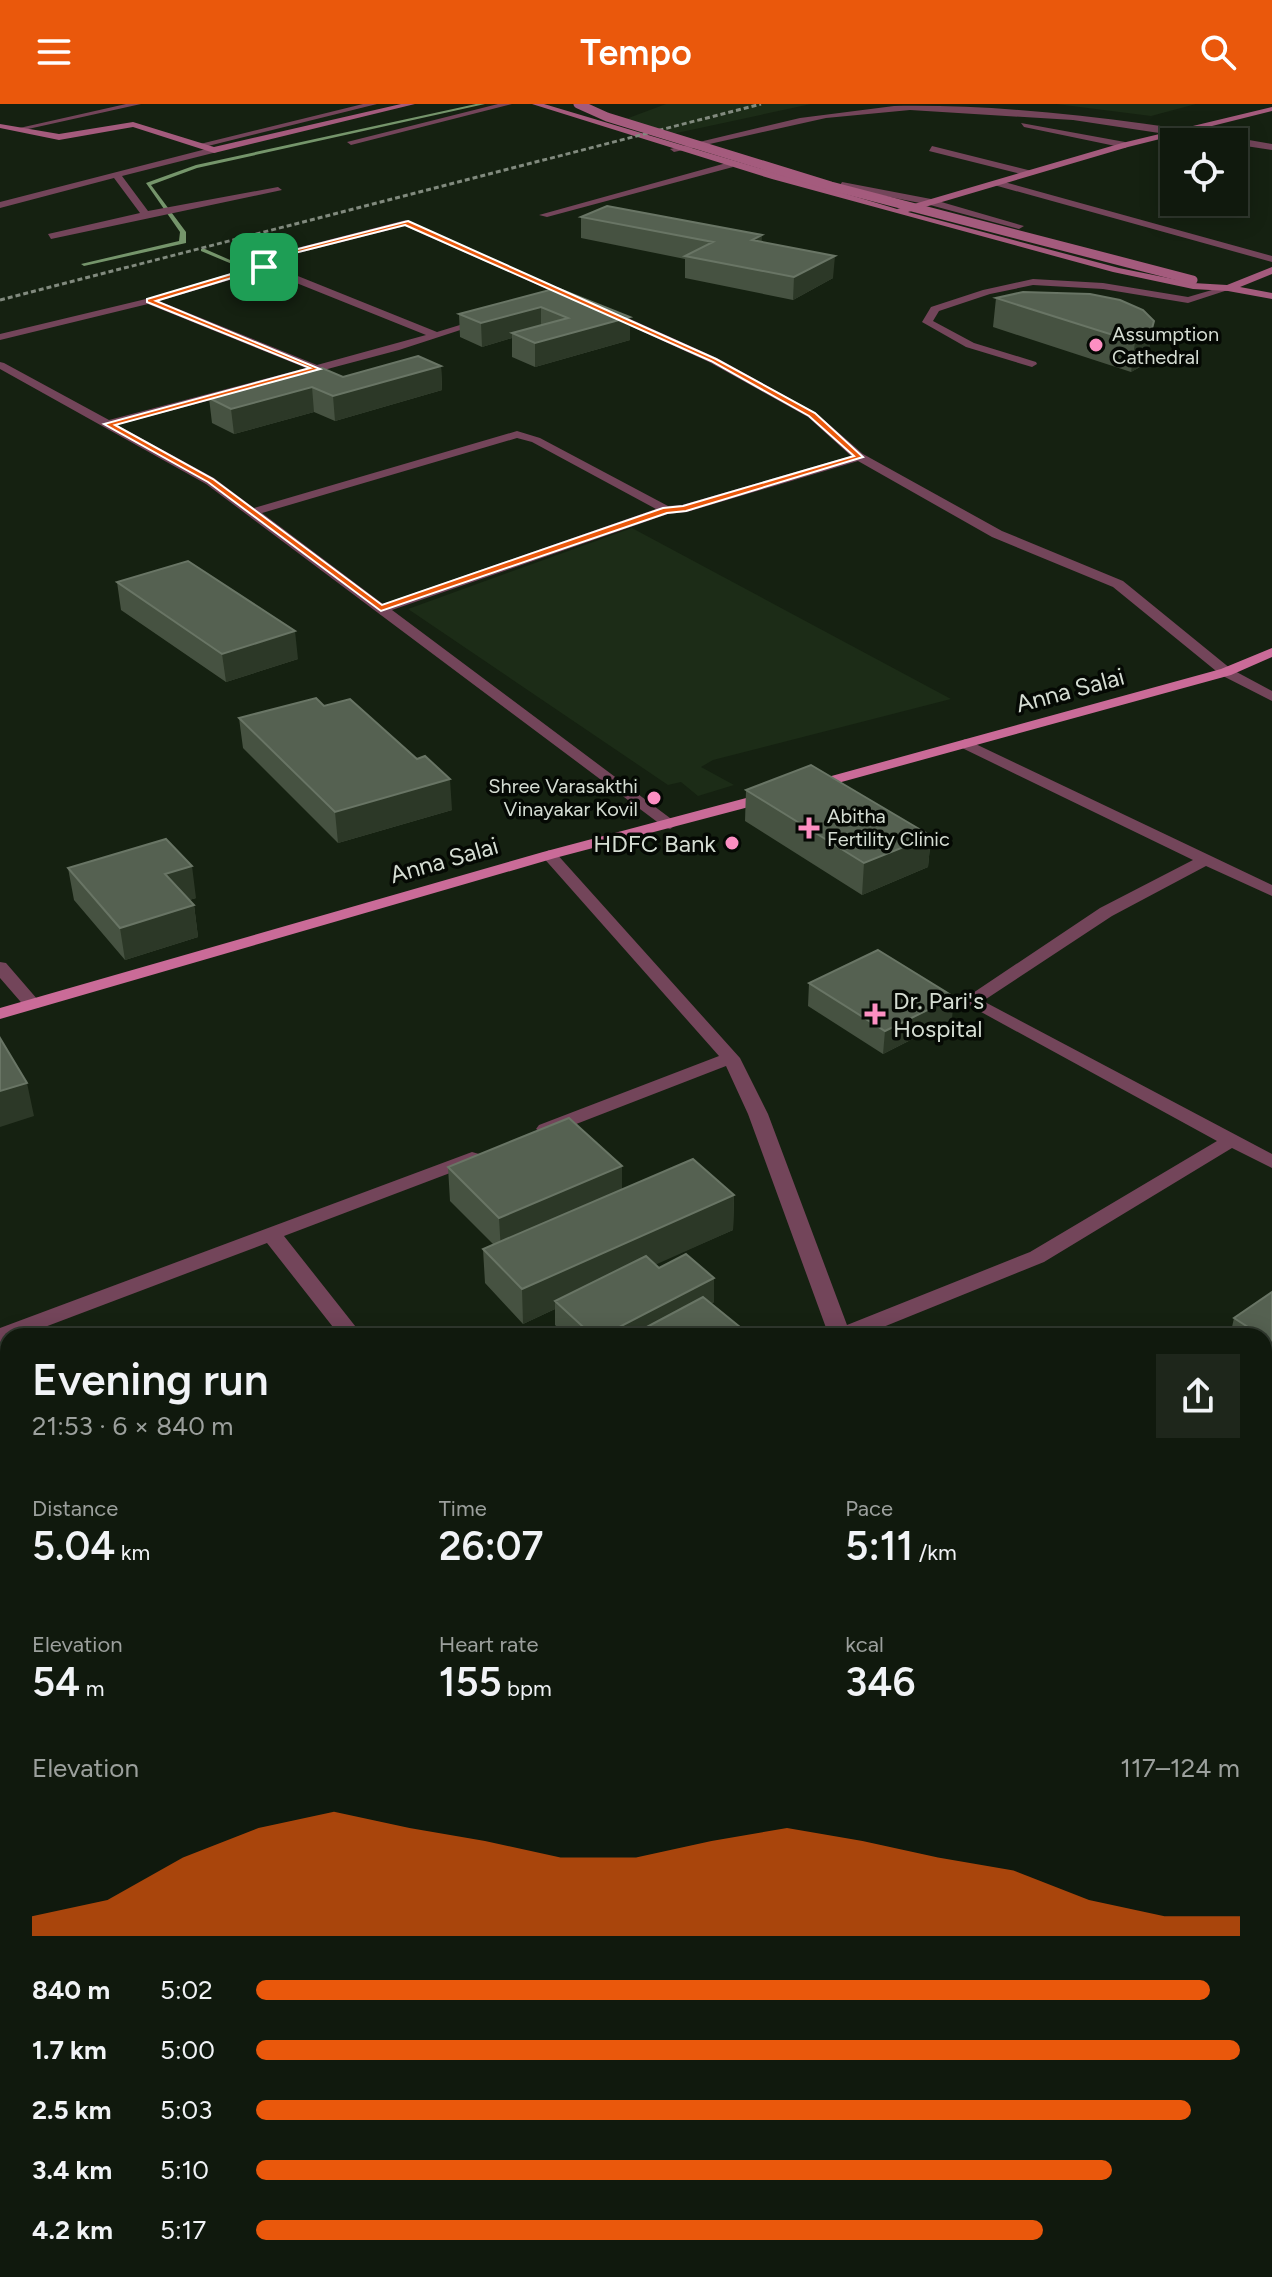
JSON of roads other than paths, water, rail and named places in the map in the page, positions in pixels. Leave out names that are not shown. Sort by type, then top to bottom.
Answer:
[{"type":"main road","name":"Anna Salai","points":[[0,1014],[549,855],[1226,672],[1272,652]]},
{"type":"street","points":[[19,129],[137,104]]},
{"type":"street","points":[[200,145],[373,104]]},
{"type":"street","points":[[0,205],[411,104]]},
{"type":"street","points":[[351,142],[508,104]]},
{"type":"street","points":[[536,104],[674,149],[894,213],[1136,273],[1207,288],[1229,288]]},
{"type":"street","points":[[578,104],[607,117],[818,183],[1193,280],[1272,296]]},
{"type":"street","points":[[674,149],[813,117],[881,109],[958,109],[1049,115],[1162,128]]},
{"type":"street","points":[[1199,128],[1272,109]]},
{"type":"street","points":[[3,127],[59,137],[133,124],[214,150]]},
{"type":"street","points":[[1024,125],[1125,145]]},
{"type":"street","points":[[894,213],[1160,137]]},
{"type":"street","points":[[1248,142],[1272,147]]},
{"type":"street","points":[[932,149],[1029,173]]},
{"type":"street","points":[[544,215],[730,165]]},
{"type":"street","points":[[116,175],[146,214]]},
{"type":"street","points":[[997,183],[1272,259]]},
{"type":"street","points":[[842,185],[931,202],[1019,226]]},
{"type":"street","points":[[51,236],[146,214],[278,190]]},
{"type":"street","points":[[436,335],[253,262],[406,223],[713,360],[812,415],[859,457],[997,534],[1118,584],[1226,672],[1272,697]]},
{"type":"street","points":[[0,337],[149,301],[264,267]]},
{"type":"street","points":[[1032,364],[970,345],[927,322],[935,309],[987,292],[1033,282],[1103,286],[1188,300],[1229,288],[1272,270]]},
{"type":"street","points":[[555,300],[570,296]]},
{"type":"street","points":[[149,301],[317,369]]},
{"type":"street","points":[[108,424],[495,318]]},
{"type":"street","points":[[0,365],[210,481],[670,824]]},
{"type":"street","points":[[253,512],[517,434],[536,440],[666,510]]},
{"type":"street","points":[[381,609],[666,510],[683,509],[859,457]]},
{"type":"street","points":[[965,744],[1272,891]]},
{"type":"street","points":[[549,855],[731,1058],[758,1114],[837,1328]]},
{"type":"street","points":[[1205,860],[1106,912],[970,1001],[1272,1162]]},
{"type":"street","points":[[0,967],[32,1004]]},
{"type":"street","points":[[524,1138],[731,1058]]},
{"type":"street","points":[[860,1328],[1037,1257],[1232,1140]]},
{"type":"street","points":[[22,1328],[494,1149]]},
{"type":"street","points":[[272,1235],[346,1328]]},
{"type":"waterway","points":[[182,241],[183,232],[148,184],[196,167],[483,104]]},
{"type":"waterway","points":[[84,264],[184,242]]},
{"type":"waterway","points":[[203,250],[234,263]]},
{"type":"railway","points":[[0,300],[761,104]]},
{"type":"place","name":"Assumption Cathedral","points":[[1096,345]]},
{"type":"place","name":"Shree Varasakthi Vinayakar Kovil","points":[[654,798]]},
{"type":"place","name":"Abitha Fertility Clinic","points":[[809,828]]},
{"type":"place","name":"HDFC Bank","points":[[732,843]]},
{"type":"place","name":"Dr. Pari's Hospital","points":[[875,1014]]}]
